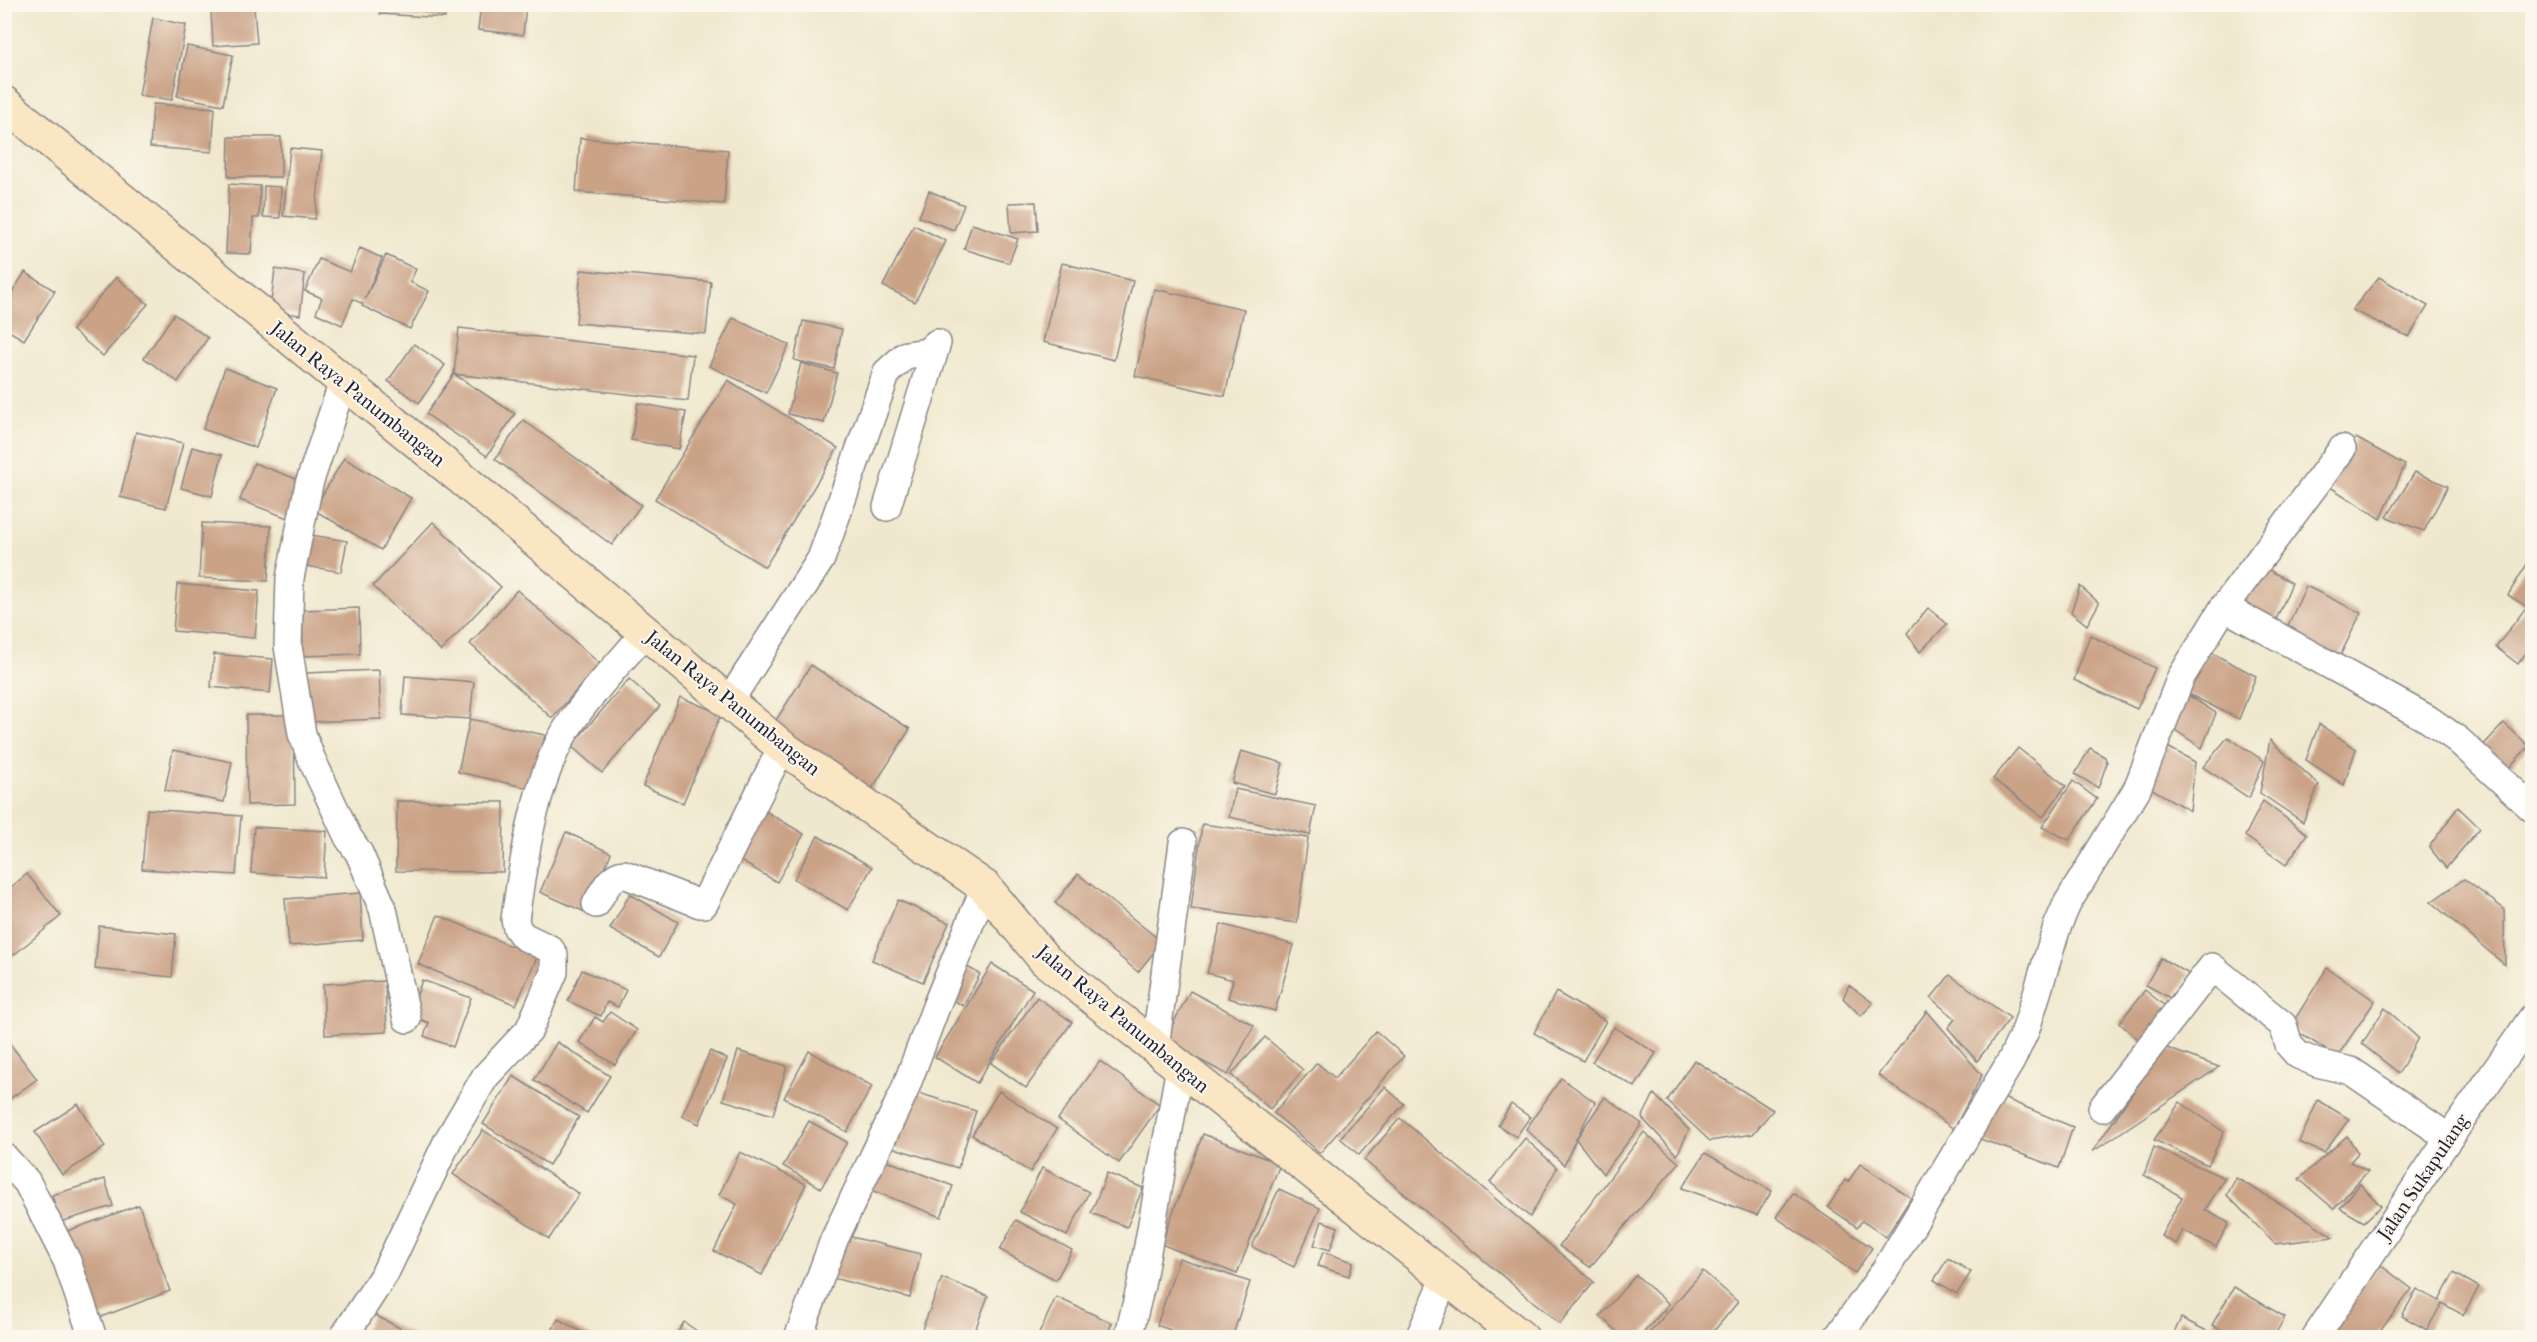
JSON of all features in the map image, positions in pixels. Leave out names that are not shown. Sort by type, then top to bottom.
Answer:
[{"type":"main road","name":"Jalan Raya Panumbangan","points":[[4,103],[472,487],[782,747],[985,887],[1045,960],[1522,1338]]},
{"type":"street","points":[[728,703],[821,560],[887,372],[906,355],[927,352],[937,343],[887,507]]},
{"type":"street","points":[[343,382],[309,484],[290,579],[288,646],[303,734],[312,760],[348,837],[359,853],[383,909],[407,1019]]},
{"type":"street","points":[[1836,1338],[1886,1269],[2011,1061],[2026,1029],[2057,927],[2067,904],[2137,789],[2181,677],[2224,607],[2342,449]]},
{"type":"street","points":[[2224,607],[2428,719],[2458,740],[2532,808]]},
{"type":"street","points":[[343,1338],[385,1273],[448,1140],[485,1077],[529,1030],[554,972],[554,955],[550,949],[523,936],[517,928],[515,919],[529,839],[546,769],[573,719],[645,633]]},
{"type":"street","points":[[596,904],[611,879],[618,874],[624,874],[700,904],[704,903],[782,747]]},
{"type":"street","points":[[1155,1047],[1183,843]]},
{"type":"street","points":[[798,1338],[834,1240],[904,1092],[985,887]]},
{"type":"street","points":[[2102,1108],[2212,967],[2283,1025],[2289,1045],[2298,1054],[2317,1063],[2351,1071],[2449,1138]]},
{"type":"street","name":"Jalan Sukapulang","points":[[2315,1338],[2532,1018]]},
{"type":"street","points":[[1128,1338],[1141,1285],[1180,1067]]},
{"type":"street","points":[[4,1156],[27,1182],[67,1261],[93,1338]]},
{"type":"street","points":[[1419,1338],[1446,1277]]},
{"type":"building","points":[[325,4],[363,4],[363,7],[325,7]]},
{"type":"building","points":[[381,4],[446,4],[445,18],[380,14]]},
{"type":"building","points":[[481,4],[526,4],[523,35],[478,30]]},
{"type":"building","points":[[254,8],[257,43],[213,46],[211,11]]},
{"type":"building","points":[[153,18],[186,25],[172,100],[139,95]]},
{"type":"building","points":[[187,46],[233,55],[223,105],[177,96]]},
{"type":"building","points":[[153,104],[215,108],[212,152],[150,147]]},
{"type":"building","points":[[229,137],[281,137],[281,177],[228,177]]},
{"type":"building","points":[[580,138],[728,150],[724,204],[576,192]]},
{"type":"building","points":[[290,148],[322,151],[315,219],[283,216]]},
{"type":"building","points":[[229,184],[260,186],[259,218],[253,218],[251,254],[226,253]]},
{"type":"building","points":[[264,186],[281,187],[280,218],[263,217]]},
{"type":"building","points":[[929,191],[964,205],[954,230],[919,217]]},
{"type":"building","points":[[1036,202],[1038,231],[1011,233],[1009,203]]},
{"type":"building","points":[[972,224],[1018,239],[1009,263],[964,249]]},
{"type":"building","points":[[914,225],[946,241],[915,302],[883,286]]},
{"type":"building","points":[[360,248],[382,258],[365,299],[386,255],[416,269],[410,282],[429,291],[410,329],[362,306],[363,304],[353,299],[342,325],[316,313],[322,298],[305,291],[319,259],[350,272]]},
{"type":"building","points":[[1062,263],[1133,281],[1114,360],[1043,342]]},
{"type":"building","points":[[275,269],[305,274],[300,315],[270,311]]},
{"type":"building","points":[[581,270],[711,282],[706,334],[576,323]]},
{"type":"building","points":[[25,272],[55,291],[24,340],[4,328],[4,305]]},
{"type":"building","points":[[116,277],[148,304],[103,356],[72,330]]},
{"type":"building","points":[[2379,277],[2428,306],[2409,337],[2352,310]]},
{"type":"building","points":[[1154,289],[1244,309],[1225,396],[1135,376]]},
{"type":"building","points":[[174,314],[208,338],[178,382],[144,358]]},
{"type":"building","points":[[733,318],[789,345],[766,393],[709,366]]},
{"type":"building","points":[[803,321],[842,329],[834,369],[794,360]]},
{"type":"building","points":[[459,328],[693,355],[688,401],[454,374]]},
{"type":"building","points":[[414,344],[445,365],[419,403],[388,381]]},
{"type":"building","points":[[801,363],[837,373],[824,423],[788,414]]},
{"type":"building","points":[[225,368],[277,388],[256,448],[203,429]]},
{"type":"building","points":[[454,374],[515,414],[487,456],[426,414]]},
{"type":"building","points":[[728,380],[838,448],[765,567],[655,499]]},
{"type":"building","points":[[638,403],[686,412],[679,449],[631,440]]},
{"type":"building","points":[[523,420],[641,505],[612,545],[495,459]]},
{"type":"building","points":[[136,432],[183,443],[166,508],[120,497]]},
{"type":"building","points":[[2356,438],[2405,465],[2381,519],[2330,487]]},
{"type":"building","points":[[192,447],[222,455],[212,496],[181,488]]},
{"type":"building","points":[[344,458],[411,498],[381,550],[314,510]]},
{"type":"building","points":[[254,463],[307,483],[293,520],[240,500]]},
{"type":"building","points":[[2415,472],[2448,486],[2424,531],[2387,517]]},
{"type":"building","points":[[433,522],[501,587],[441,651],[373,586]]},
{"type":"building","points":[[202,523],[271,526],[268,581],[199,578]]},
{"type":"building","points":[[311,535],[347,541],[341,572],[306,566]]},
{"type":"building","points":[[2527,564],[2532,567],[2532,610],[2508,595]]},
{"type":"building","points":[[2264,567],[2292,583],[2273,627],[2237,605]]},
{"type":"building","points":[[177,584],[259,591],[255,638],[173,631]]},
{"type":"building","points":[[2080,586],[2099,603],[2087,625],[2071,612]]},
{"type":"building","points":[[2306,586],[2361,613],[2339,658],[2285,632]]},
{"type":"building","points":[[517,590],[600,664],[552,718],[470,644]]},
{"type":"building","points":[[359,608],[360,654],[303,656],[302,610]]},
{"type":"building","points":[[1928,608],[1947,624],[1920,652],[1907,633]]},
{"type":"building","points":[[2524,610],[2532,617],[2532,645],[2518,664],[2496,647]]},
{"type":"building","points":[[2090,635],[2155,668],[2137,709],[2074,680]]},
{"type":"building","points":[[2210,652],[2256,676],[2239,719],[2182,691]]},
{"type":"building","points":[[214,654],[273,659],[270,693],[211,687]]},
{"type":"building","points":[[811,665],[910,729],[870,792],[771,728]]},
{"type":"building","points":[[379,670],[381,719],[309,722],[306,673]]},
{"type":"building","points":[[405,676],[474,682],[470,719],[402,715]]},
{"type":"building","points":[[629,679],[660,706],[602,773],[571,746]]},
{"type":"building","points":[[2182,691],[2216,713],[2202,748],[2169,726]]},
{"type":"building","points":[[680,697],[721,714],[683,803],[643,786]]},
{"type":"building","points":[[246,715],[294,715],[295,804],[247,805]]},
{"type":"building","points":[[470,719],[545,735],[533,789],[458,772]]},
{"type":"building","points":[[2504,723],[2529,746],[2503,774],[2478,751]]},
{"type":"building","points":[[2319,724],[2356,749],[2344,785],[2306,760]]},
{"type":"building","points":[[2228,737],[2264,761],[2249,798],[2203,767]]},
{"type":"building","points":[[2270,740],[2319,785],[2303,822],[2260,793]]},
{"type":"building","points":[[2166,746],[2195,762],[2190,811],[2147,786]]},
{"type":"building","points":[[2018,748],[2066,786],[2043,817],[1993,779]]},
{"type":"building","points":[[2090,748],[2105,757],[2107,763],[2098,788],[2075,774]]},
{"type":"building","points":[[173,750],[232,762],[224,802],[165,790]]},
{"type":"building","points":[[1241,751],[1283,763],[1275,794],[1232,783]]},
{"type":"building","points":[[2073,781],[2097,799],[2069,840],[2042,827]]},
{"type":"building","points":[[1235,789],[1316,806],[1310,835],[1229,817]]},
{"type":"building","points":[[397,801],[504,802],[503,872],[396,871]]},
{"type":"building","points":[[2263,801],[2307,834],[2286,865],[2245,836]]},
{"type":"building","points":[[2458,807],[2480,828],[2446,868],[2429,847]]},
{"type":"building","points":[[760,808],[804,834],[777,882],[732,856]]},
{"type":"building","points":[[147,809],[241,816],[236,875],[142,869]]},
{"type":"building","points":[[1202,824],[1308,838],[1297,923],[1191,909]]},
{"type":"building","points":[[254,827],[327,831],[324,877],[251,873]]},
{"type":"building","points":[[566,832],[611,853],[585,912],[540,892]]},
{"type":"building","points":[[818,836],[872,867],[848,910],[794,879]]},
{"type":"building","points":[[27,874],[61,916],[4,963],[4,893]]},
{"type":"building","points":[[1078,874],[1162,942],[1138,972],[1055,903]]},
{"type":"building","points":[[2464,879],[2504,909],[2505,965],[2431,902]]},
{"type":"building","points":[[360,893],[363,940],[289,946],[285,899]]},
{"type":"building","points":[[630,894],[678,922],[659,957],[610,929]]},
{"type":"building","points":[[898,900],[949,923],[923,982],[872,960]]},
{"type":"building","points":[[438,915],[537,957],[516,1005],[418,964]]},
{"type":"building","points":[[1221,924],[1294,945],[1275,1011],[1228,998],[1233,980],[1207,973]]},
{"type":"building","points":[[99,926],[176,934],[172,977],[95,969]]},
{"type":"building","points":[[2161,958],[2189,974],[2174,1000],[2146,985]]},
{"type":"building","points":[[960,963],[980,974],[963,1006],[944,995]]},
{"type":"building","points":[[992,964],[1033,990],[977,1083],[935,1057]]},
{"type":"building","points":[[2327,968],[2375,1001],[2337,1057],[2290,1027]]},
{"type":"building","points":[[582,970],[626,990],[618,1007],[607,1002],[601,1016],[568,1001]]},
{"type":"building","points":[[1950,975],[2010,1018],[1977,1061],[1948,1028],[1955,1019],[1931,998]]},
{"type":"building","points":[[422,980],[471,998],[453,1047],[424,1036],[429,1023],[410,1015]]},
{"type":"building","points":[[385,981],[387,1032],[325,1035],[323,984]]},
{"type":"building","points":[[1849,985],[1873,1003],[1861,1016],[1843,998]]},
{"type":"building","points":[[2145,990],[2170,1010],[2143,1043],[2119,1023]]},
{"type":"building","points":[[1190,991],[1254,1025],[1228,1075],[1164,1041]]},
{"type":"building","points":[[1556,992],[1606,1021],[1583,1061],[1534,1033]]},
{"type":"building","points":[[1037,997],[1072,1022],[1026,1088],[991,1063]]},
{"type":"building","points":[[2385,1008],[2418,1038],[2399,1073],[2362,1044]]},
{"type":"building","points":[[1927,1011],[1982,1075],[1954,1129],[1878,1075]]},
{"type":"building","points":[[610,1012],[637,1030],[615,1065],[579,1042],[595,1017],[603,1022]]},
{"type":"building","points":[[1614,1027],[1656,1053],[1635,1087],[1592,1062]]},
{"type":"building","points":[[1376,1031],[1404,1056],[1320,1153],[1274,1113],[1317,1063],[1335,1078]]},
{"type":"building","points":[[4,1036],[37,1079],[4,1103]]},
{"type":"building","points":[[1265,1037],[1303,1070],[1270,1109],[1231,1075]]},
{"type":"building","points":[[557,1042],[610,1076],[587,1113],[534,1080]]},
{"type":"building","points":[[2164,1047],[2219,1067],[2092,1152]]},
{"type":"building","points":[[710,1051],[727,1059],[699,1124],[682,1116]]},
{"type":"building","points":[[738,1051],[787,1066],[773,1115],[723,1100]]},
{"type":"building","points":[[809,1051],[872,1086],[847,1132],[784,1098]]},
{"type":"building","points":[[1694,1060],[1773,1110],[1753,1134],[1710,1141],[1667,1101]]},
{"type":"building","points":[[1100,1061],[1160,1105],[1119,1163],[1058,1119]]},
{"type":"building","points":[[513,1076],[579,1117],[549,1165],[483,1124]]},
{"type":"building","points":[[1561,1078],[1595,1102],[1564,1165],[1526,1129]]},
{"type":"building","points":[[1385,1087],[1404,1104],[1359,1155],[1340,1138]]},
{"type":"building","points":[[909,1090],[976,1111],[958,1168],[891,1147]]},
{"type":"building","points":[[999,1091],[1057,1129],[1030,1172],[972,1135]]},
{"type":"building","points":[[1654,1094],[1689,1130],[1677,1155],[1642,1118]]},
{"type":"building","points":[[1605,1097],[1642,1124],[1603,1174],[1576,1139]]},
{"type":"building","points":[[2001,1097],[2073,1127],[2059,1168],[1972,1136]]},
{"type":"building","points":[[2318,1100],[2349,1119],[2324,1153],[2299,1142]]},
{"type":"building","points":[[2180,1102],[2224,1132],[2208,1165],[2154,1140]]},
{"type":"building","points":[[78,1104],[105,1147],[62,1175],[35,1132]]},
{"type":"building","points":[[1511,1104],[1530,1117],[1516,1137],[1498,1125]]},
{"type":"building","points":[[1400,1118],[1594,1282],[1560,1324],[1364,1160]]},
{"type":"building","points":[[809,1121],[847,1142],[821,1188],[783,1166]]},
{"type":"building","points":[[483,1130],[579,1194],[549,1239],[453,1174]]},
{"type":"building","points":[[1644,1132],[1679,1163],[1590,1267],[1559,1246]]},
{"type":"building","points":[[1203,1134],[1280,1164],[1237,1274],[1161,1244]]},
{"type":"building","points":[[2347,1136],[2358,1153],[2350,1162],[2368,1171],[2334,1209],[2299,1179]]},
{"type":"building","points":[[1525,1138],[1557,1168],[1530,1217],[1490,1182]]},
{"type":"building","points":[[2154,1147],[2225,1178],[2205,1210],[2229,1223],[2216,1247],[2183,1230],[2176,1244],[2161,1236],[2182,1197],[2144,1175]]},
{"type":"building","points":[[740,1152],[806,1184],[762,1275],[714,1251],[737,1204],[719,1195]]},
{"type":"building","points":[[1705,1153],[1772,1191],[1757,1215],[1682,1188]]},
{"type":"building","points":[[880,1158],[953,1186],[941,1217],[868,1189]]},
{"type":"building","points":[[1860,1164],[1911,1198],[1886,1237],[1862,1221],[1857,1227],[1828,1207],[1845,1180],[1848,1182]]},
{"type":"building","points":[[1042,1168],[1089,1192],[1067,1236],[1020,1212]]},
{"type":"building","points":[[1107,1173],[1143,1188],[1127,1227],[1091,1213]]},
{"type":"building","points":[[2236,1178],[2333,1237],[2275,1244],[2227,1195]]},
{"type":"building","points":[[105,1179],[113,1206],[60,1222],[52,1195]]},
{"type":"building","points":[[2360,1184],[2381,1206],[2364,1222],[2340,1208]]},
{"type":"building","points":[[1279,1189],[1320,1208],[1294,1267],[1252,1247]]},
{"type":"building","points":[[1793,1193],[1872,1248],[1855,1273],[1776,1217]]},
{"type":"building","points":[[139,1205],[170,1291],[93,1320],[62,1233]]},
{"type":"building","points":[[1016,1220],[1072,1250],[1056,1280],[1000,1250]]},
{"type":"building","points":[[1322,1221],[1338,1227],[1330,1250],[1314,1245]]},
{"type":"building","points":[[839,1234],[921,1254],[910,1298],[829,1277]]},
{"type":"building","points":[[1323,1252],[1353,1262],[1349,1276],[1318,1266]]},
{"type":"building","points":[[1179,1258],[1250,1282],[1232,1338],[1192,1338],[1157,1325]]},
{"type":"building","points":[[1948,1258],[1971,1272],[1957,1294],[1934,1280]]},
{"type":"building","points":[[2379,1264],[2412,1289],[2375,1338],[2345,1338],[2332,1327]]},
{"type":"building","points":[[1703,1271],[1738,1302],[1708,1338],[1645,1338]]},
{"type":"building","points":[[2454,1273],[2479,1287],[2463,1315],[2442,1303],[2427,1330],[2402,1316],[2417,1289],[2439,1301]]},
{"type":"building","points":[[1636,1275],[1669,1304],[1639,1338],[1624,1338],[1600,1316]]},
{"type":"building","points":[[942,1278],[988,1296],[972,1338],[936,1338],[921,1332]]},
{"type":"building","points":[[2234,1287],[2285,1317],[2273,1338],[2234,1338],[2212,1325]]},
{"type":"building","points":[[1056,1297],[1112,1323],[1106,1338],[1037,1338]]},
{"type":"building","points":[[373,1314],[419,1338],[371,1338],[363,1333]]},
{"type":"building","points":[[2181,1318],[2221,1338],[2172,1338]]},
{"type":"building","points":[[558,1319],[593,1338],[548,1338]]},
{"type":"building","points":[[684,1322],[707,1338],[674,1338]]}]
